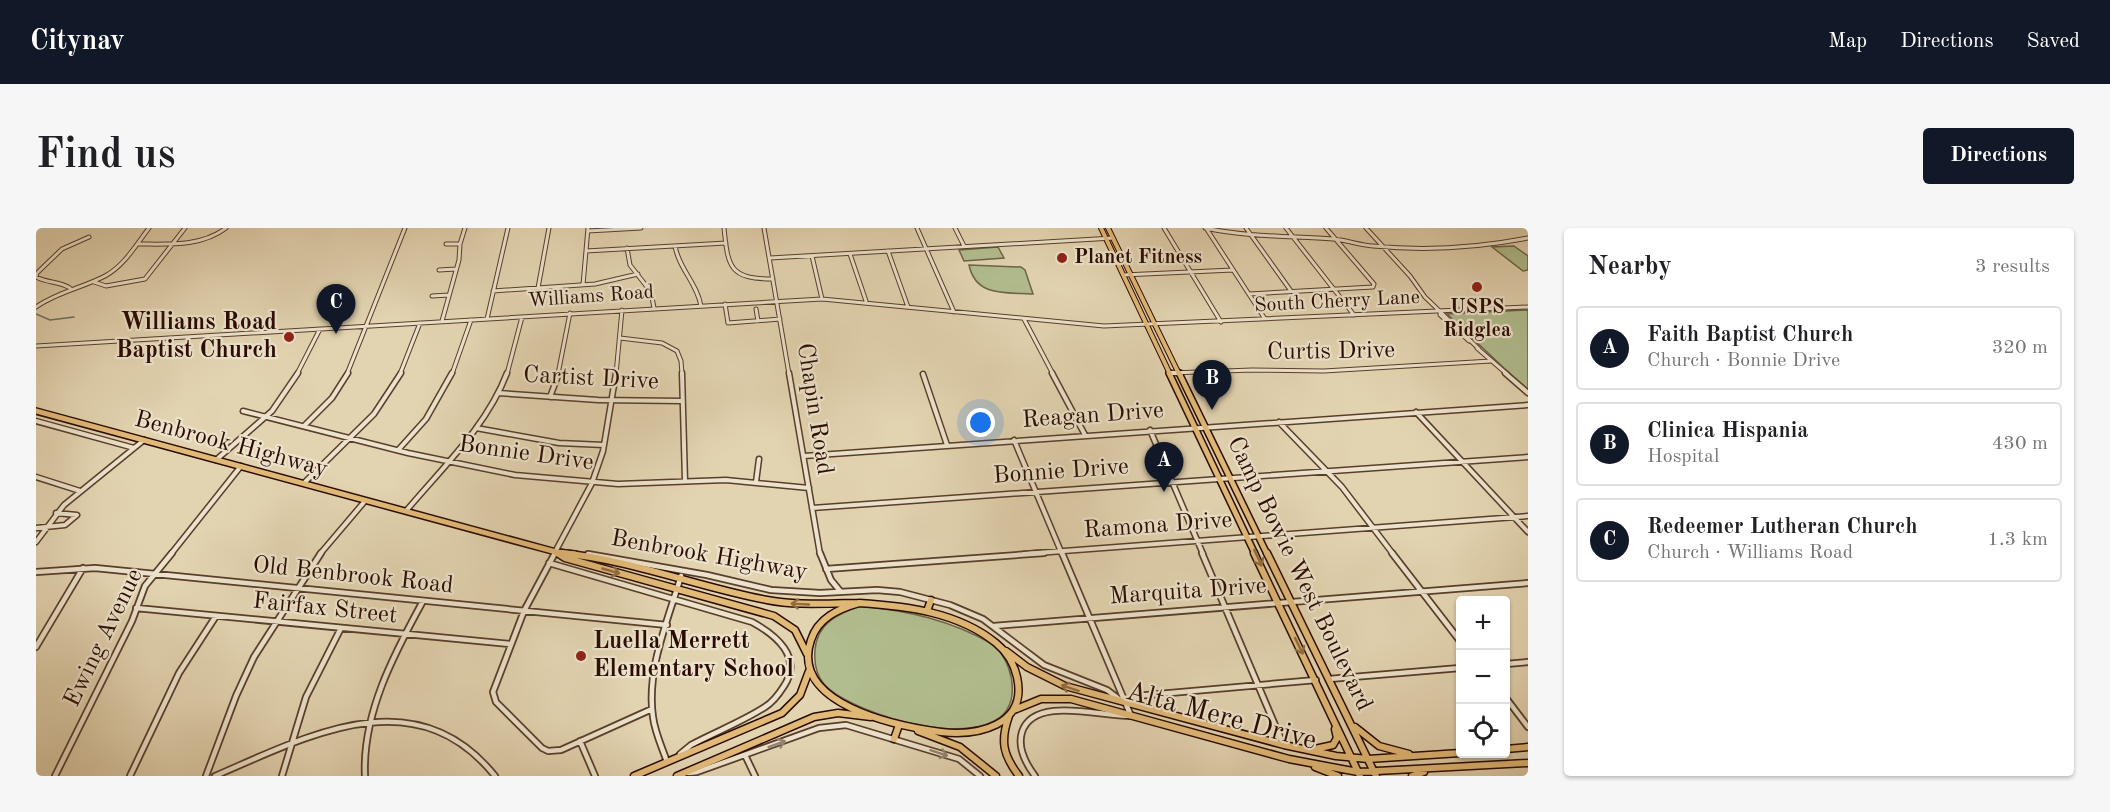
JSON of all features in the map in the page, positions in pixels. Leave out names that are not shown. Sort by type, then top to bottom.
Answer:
[{"type":"main road","name":"Camp Bowie West Boulevard","points":[[1101,228],[1359,774]]},
{"type":"main road","name":"Camp Bowie West Boulevard","points":[[1108,228],[1375,774]]},
{"type":"main road","name":"Benbrook Highway","points":[[36,411],[556,552],[580,554],[681,575],[781,602],[883,604],[927,611]]},
{"type":"main road","name":"Benbrook Highway","points":[[556,552],[565,558],[782,619],[795,630],[808,657]]},
{"type":"main road","points":[[927,611],[931,600]]},
{"type":"main road","points":[[634,776],[782,713],[800,695],[809,670],[808,657],[812,634],[823,619],[831,613],[859,603]]},
{"type":"main road","name":"Alta Mere Drive","points":[[927,611],[970,628],[1027,667],[1065,687],[1126,705],[1284,745],[1351,757],[1368,759],[1456,753]]},
{"type":"main road","points":[[1002,648],[1017,674],[1018,692],[1002,737],[1002,748],[1004,755],[1019,776]]},
{"type":"main road","points":[[809,670],[818,685],[834,698],[960,747],[996,776]]},
{"type":"main road","points":[[1306,750],[1326,748],[1333,745],[1337,738],[1319,688]]},
{"type":"main road","name":"Alta Mere Drive","points":[[900,725],[971,733],[994,725],[1032,702],[1052,698],[1071,699],[1299,761],[1359,774],[1528,763]]},
{"type":"main road","points":[[1342,705],[1354,726],[1370,742],[1391,751],[1422,755]]},
{"type":"main road","points":[[679,775],[825,715],[848,714],[900,725]]},
{"type":"main road","points":[[894,739],[900,725]]},
{"type":"main road","points":[[1510,749],[1528,747]]},
{"type":"main road","points":[[1299,761],[1338,776]]},
{"type":"main road","points":[[1412,776],[1431,769]]},
{"type":"street","points":[[36,307],[70,288],[93,281],[117,267],[149,228]]},
{"type":"street","points":[[93,281],[101,285],[111,285],[145,279],[185,228]]},
{"type":"street","points":[[137,244],[173,243],[213,237],[226,228]]},
{"type":"street","points":[[304,426],[324,408],[344,380],[405,228]]},
{"type":"street","points":[[442,321],[465,228]]},
{"type":"street","points":[[487,319],[508,228]]},
{"type":"street","points":[[538,288],[549,228]]},
{"type":"street","points":[[583,285],[588,229],[641,228]]},
{"type":"street","points":[[724,228],[729,266],[737,274],[749,279],[773,279]]},
{"type":"street","name":"Chapin Road","points":[[764,228],[812,508],[826,569],[840,591]]},
{"type":"street","points":[[917,228],[954,312]]},
{"type":"street","points":[[955,228],[964,246]]},
{"type":"street","points":[[1164,228],[1221,322]]},
{"type":"street","points":[[1206,228],[1253,237],[1335,239],[1383,247],[1472,247],[1528,237]]},
{"type":"street","points":[[1206,228],[1266,320]]},
{"type":"street","points":[[1246,228],[1292,292]]},
{"type":"street","points":[[1286,228],[1354,316]]},
{"type":"street","points":[[1249,294],[1374,286],[1326,228]]},
{"type":"street","points":[[1366,228],[1444,319],[1528,393]]},
{"type":"street","points":[[70,288],[61,281],[40,280],[36,278],[37,273],[62,249],[89,237]]},
{"type":"street","points":[[770,258],[1113,238]]},
{"type":"street","points":[[586,250],[726,243]]},
{"type":"street","points":[[447,244],[460,244]]},
{"type":"street","points":[[675,246],[678,263],[700,295],[701,306]]},
{"type":"street","points":[[627,248],[630,265],[651,292],[654,308]]},
{"type":"street","points":[[888,251],[908,307]]},
{"type":"street","points":[[850,253],[866,301]]},
{"type":"street","points":[[812,255],[822,299]]},
{"type":"street","points":[[439,270],[456,269]]},
{"type":"street","points":[[1123,275],[1233,270]]},
{"type":"street","points":[[493,291],[583,285],[638,274]]},
{"type":"street","points":[[432,296],[449,296]]},
{"type":"street","name":"Williams Road","points":[[36,346],[822,299],[866,301],[1095,326],[1147,326]]},
{"type":"street","points":[[725,304],[728,323],[780,320]]},
{"type":"street","name":"South Cherry Lane","points":[[1147,326],[1528,307]]},
{"type":"street","points":[[756,309],[758,321]]},
{"type":"street","points":[[622,310],[613,400],[604,445],[592,483],[524,611],[494,685],[494,696],[496,702],[542,748],[548,751],[561,750],[652,709]]},
{"type":"street","points":[[550,397],[561,367],[570,314]]},
{"type":"street","points":[[406,511],[476,428],[498,393],[507,371],[522,316]]},
{"type":"street","points":[[1024,319],[1085,435]]},
{"type":"street","points":[[399,450],[421,426],[447,388],[471,320]]},
{"type":"street","points":[[304,483],[352,437],[384,402],[408,358],[420,323]]},
{"type":"street","points":[[216,460],[267,417],[288,390],[320,329]]},
{"type":"street","points":[[620,338],[662,343],[677,351],[681,361],[685,481]]},
{"type":"street","name":"Curtis Drive","points":[[1171,374],[1252,370],[1324,371],[1491,361]]},
{"type":"street","points":[[923,374],[947,445]]},
{"type":"street","name":"Cartist Drive","points":[[498,393],[613,400],[682,401]]},
{"type":"street","name":"Reagan Drive","points":[[804,456],[1196,426],[1528,405]]},
{"type":"street","name":"Bonnie Drive","points":[[243,411],[399,450],[515,475],[592,483],[633,484],[726,480],[808,488]]},
{"type":"street","points":[[1415,412],[1528,532]]},
{"type":"street","points":[[36,421],[135,448]]},
{"type":"street","points":[[1279,422],[1328,471],[1456,634]]},
{"type":"street","points":[[476,428],[559,442],[604,445]]},
{"type":"street","points":[[1150,430],[1284,745]]},
{"type":"street","points":[[36,542],[56,513],[144,440]]},
{"type":"street","points":[[1014,440],[1131,716],[1121,718],[1062,710],[1035,715],[1024,728],[1022,752],[1035,776]]},
{"type":"street","name":"Bonnie Drive","points":[[812,508],[1528,458]]},
{"type":"street","points":[[756,482],[759,459]]},
{"type":"street","name":"Ewing Avenue","points":[[55,776],[128,630],[145,586],[241,466]]},
{"type":"street","points":[[36,477],[81,491]]},
{"type":"street","points":[[206,776],[246,672],[323,549],[366,500]]},
{"type":"street","points":[[36,528],[68,525],[75,520],[77,515],[56,513]]},
{"type":"street","name":"Ramona Drive","points":[[826,569],[1528,516]]},
{"type":"street","name":"Benbrook Highway","points":[[549,563],[753,622],[770,630],[783,642],[790,660],[790,671],[786,684],[776,698],[767,706],[691,745],[670,760]]},
{"type":"street","points":[[36,647],[83,568]]},
{"type":"street","name":"Old Benbrook Road","points":[[36,572],[83,568],[667,625]]},
{"type":"street","points":[[670,760],[654,724],[652,709],[654,682],[681,575]]},
{"type":"street","name":"Benbrook Highway","points":[[681,575],[707,575],[771,590],[889,591],[969,611],[994,626],[1044,665],[1107,690],[1126,705]]},
{"type":"street","name":"Marquita Drive","points":[[994,626],[1528,583]]},
{"type":"street","points":[[365,776],[364,756],[372,722],[404,635],[423,601]]},
{"type":"street","name":"Fairfax Street","points":[[136,608],[510,644]]},
{"type":"street","points":[[130,776],[173,681],[188,655],[216,616]]},
{"type":"street","points":[[282,776],[289,746],[306,697],[340,629]]},
{"type":"street","points":[[1510,664],[1528,662]]},
{"type":"street","points":[[1329,679],[1456,668]]},
{"type":"street","points":[[1126,705],[1136,696],[1316,680]]},
{"type":"street","points":[[1510,703],[1528,727]]},
{"type":"street","points":[[215,776],[324,732],[359,722],[401,722],[441,731],[470,747],[486,762],[495,776]]},
{"type":"street","points":[[679,775],[697,772],[831,725],[846,724],[959,759],[980,776]]},
{"type":"street","points":[[580,741],[595,776]]},
{"type":"street","points":[[745,755],[755,776]]},
{"type":"green space","points":[[1514,246],[1528,256],[1528,270],[1523,271],[1492,247]]},
{"type":"green space","points":[[998,247],[1004,258],[964,261],[959,250]]},
{"type":"green space","points":[[969,265],[1021,267],[1025,270],[1033,294],[1003,293],[985,288],[973,276]]},
{"type":"green space","points":[[1528,310],[1528,391],[1447,314]]},
{"type":"green space","points":[[860,606],[929,618],[962,629],[994,645],[1006,662],[1012,681],[1012,695],[1003,715],[983,725],[956,729],[925,726],[893,719],[839,696],[824,684],[817,672],[815,650],[817,641],[824,626],[830,621]]},
{"type":"waterway","points":[[36,314],[50,320],[74,317]]},
{"type":"place","name":"Planet Fitness","points":[[1062,258]]},
{"type":"place","name":"USPS Ridglea","points":[[1477,287]]},
{"type":"place","name":"Redeemer Lutheran Church","points":[[336,334]]},
{"type":"place","name":"Williams Road Baptist Church","points":[[289,337]]},
{"type":"place","name":"Clinica Hispania","points":[[1212,410]]},
{"type":"place","name":"Faith Baptist Church","points":[[1164,492]]},
{"type":"place","name":"Luella Merrett Elementary School","points":[[581,656]]}]
